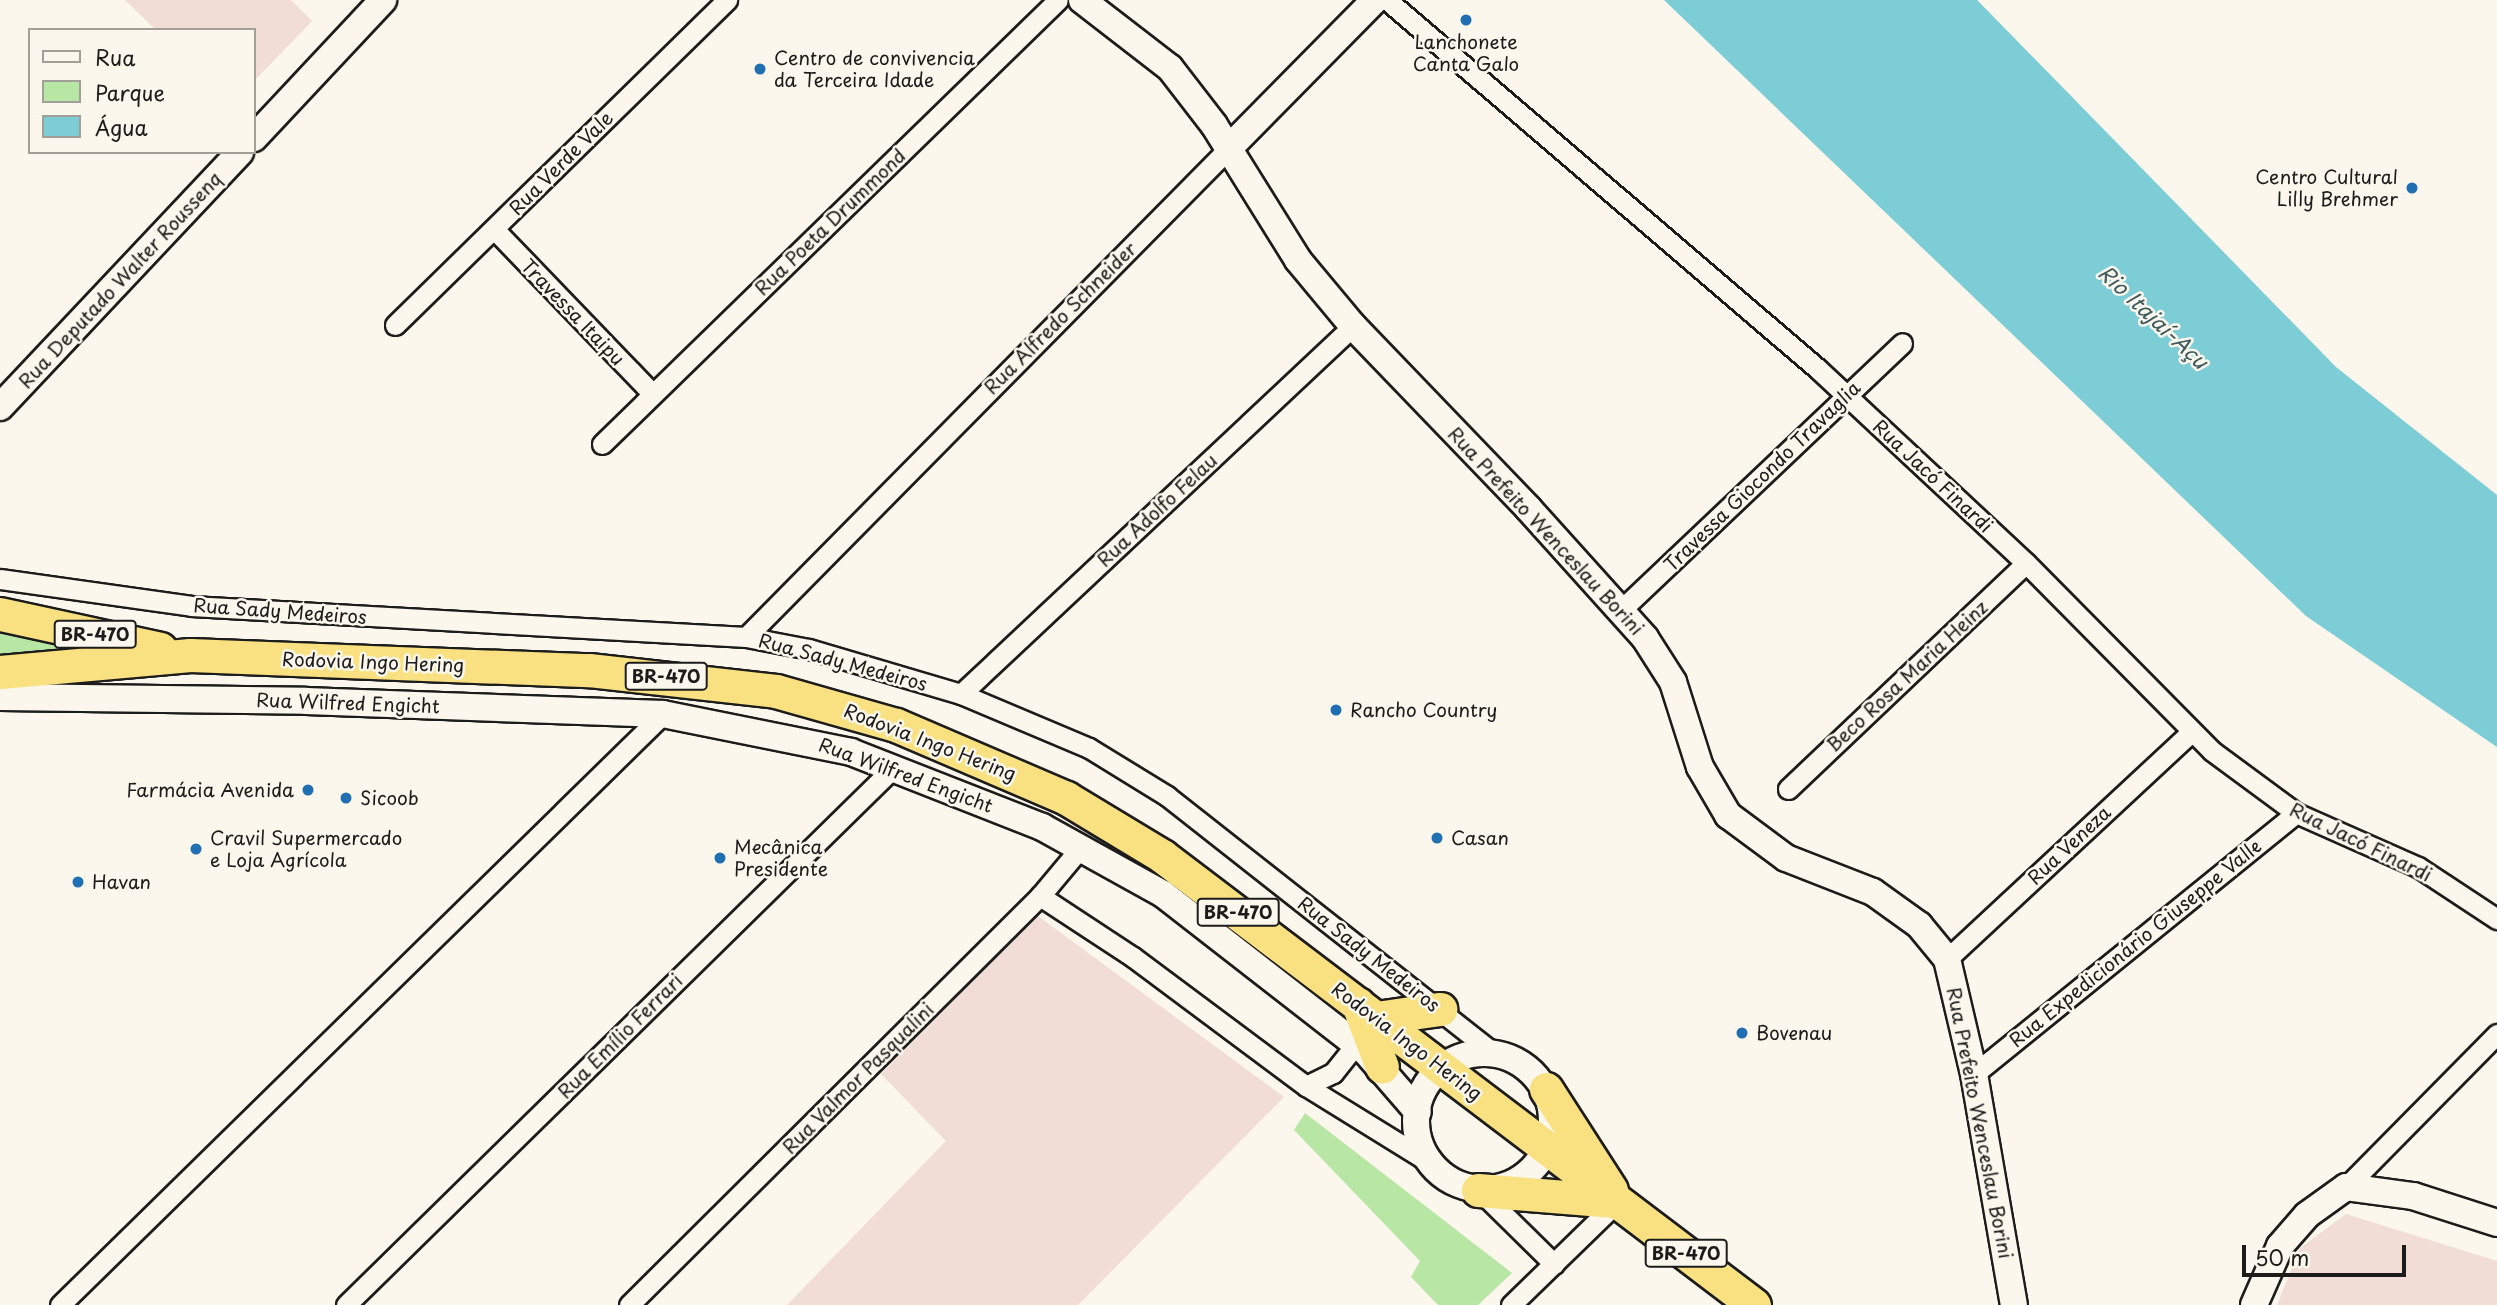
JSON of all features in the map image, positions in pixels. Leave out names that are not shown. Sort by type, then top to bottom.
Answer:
[{"type":"highway","name":"Rodovia Ingo Hering","points":[[0,614],[190,656]]},
{"type":"highway","name":"Rodovia Ingo Hering","points":[[0,672],[190,656],[660,675],[736,684],[833,705],[958,748],[1066,798],[1162,856],[1365,1024],[1440,1066],[1754,1305]]},
{"type":"highway","points":[[1382,1068],[1365,1024],[1440,1009]]},
{"type":"highway","points":[[1546,1089],[1618,1202]]},
{"type":"highway","points":[[1478,1190],[1618,1202]]},
{"type":"street","points":[[256,136],[383,0]]},
{"type":"street","name":"Rua Verde Vale","points":[[395,325],[727,0]]},
{"type":"street","name":"Rua Poeta Drummond","points":[[602,444],[1058,0]]},
{"type":"street","name":"Rua Prefeito Wenceslau Borini","points":[[1082,0],[1170,68],[1229,148],[1292,251],[1353,326],[1622,610],[1673,682],[1700,767],[1728,815],[1786,858],[1873,892],[1919,925],[1947,959],[1975,1074],[2014,1305]]},
{"type":"street","name":"Rua Alfredo Schneider","points":[[746,636],[1375,0]]},
{"type":"street","name":"Rua Jacó Finardi","points":[[1387,0],[1847,396],[2026,563],[2191,732],[2244,777],[2296,813],[2418,867],[2497,919]]},
{"type":"street","name":"Rua Deputado Walter Roussenq","points":[[0,407],[238,154]]},
{"type":"street","name":"Travessa Itaipu","points":[[494,229],[653,394]]},
{"type":"street","name":"Rua Adolfo Felau","points":[[961,694],[1353,326]]},
{"type":"street","name":"Travessa Giocondo Travaglia","points":[[1622,610],[1902,343]]},
{"type":"street","name":"Beco Rosa Maria Heinz","points":[[1788,789],[2026,563]]},
{"type":"street","name":"Rua Sady Medeiros","points":[[0,579],[191,606],[746,636],[809,649],[961,694],[1089,748],[1167,796],[1491,1051]]},
{"type":"street","name":"Rua Wilfred Engicht","points":[[0,697],[293,700],[663,714],[806,739],[894,767],[1082,846],[1163,894],[1222,937],[1365,1024]]},
{"type":"street","points":[[60,1305],[663,714]]},
{"type":"street","name":"Rua Veneza","points":[[1947,959],[2191,732]]},
{"type":"street","name":"Rua Emílio Ferrari","points":[[346,1305],[894,767]]},
{"type":"street","name":"Rua Expedicionário Giuseppe Valle","points":[[1975,1074],[2296,813]]},
{"type":"street","name":"Rua Valmor Pasqualini","points":[[629,1305],[1040,896],[1082,846]]},
{"type":"street","points":[[1040,896],[1133,957],[1306,1086],[1426,1160],[1449,1181],[1478,1190],[1507,1186],[1531,1171],[1548,1148],[1553,1118],[1546,1089],[1523,1063],[1491,1051],[1464,1053],[1440,1066],[1418,1112]]},
{"type":"street","points":[[1306,1086],[1333,1073],[1365,1024]]},
{"type":"street","points":[[2254,1305],[2287,1237],[2307,1215],[2346,1187],[2497,1034]]},
{"type":"street","points":[[1382,1068],[1418,1112],[1426,1160]]},
{"type":"street","points":[[2346,1187],[2413,1196],[2497,1223]]},
{"type":"street","points":[[1478,1190],[1554,1264]]},
{"type":"street","points":[[1511,1305],[1618,1202]]},
{"type":"shaded area","points":[[125,0],[291,0],[312,21],[256,79],[256,28],[154,28]]},
{"type":"shaded area","points":[[1038,916],[1284,1097],[1078,1305],[787,1305],[946,1141],[881,1074]]},
{"type":"shaded area","points":[[2346,1214],[2497,1261],[2497,1305],[2277,1305],[2300,1248]]},
{"type":"green space","points":[[0,624],[116,649],[0,661]]},
{"type":"green space","points":[[1305,1113],[1512,1273],[1478,1305],[1438,1305],[1411,1277],[1420,1261],[1294,1130]]},
{"type":"water","name":"Rio Itajaí-Açu","points":[[1664,0],[1977,0],[2336,367],[2497,495],[2497,747],[2306,616]]},
{"type":"place","name":"Lanchonete Canta Galo","points":[[1466,20]]},
{"type":"place","name":"Centro de convivencia da Terceira Idade","points":[[760,69]]},
{"type":"place","name":"Centro Cultural Lilly Brehmer","points":[[2412,188]]},
{"type":"place","name":"Rancho Country","points":[[1336,710]]},
{"type":"place","name":"Farmácia Avenida","points":[[308,790]]},
{"type":"place","name":"Sicoob","points":[[346,798]]},
{"type":"place","name":"Casan","points":[[1437,838]]},
{"type":"place","name":"Cravil Supermercado e Loja Agrícola","points":[[196,849]]},
{"type":"place","name":"Mecânica Presidente","points":[[720,858]]},
{"type":"place","name":"Havan","points":[[78,882]]},
{"type":"place","name":"Bovenau","points":[[1742,1033]]}]
